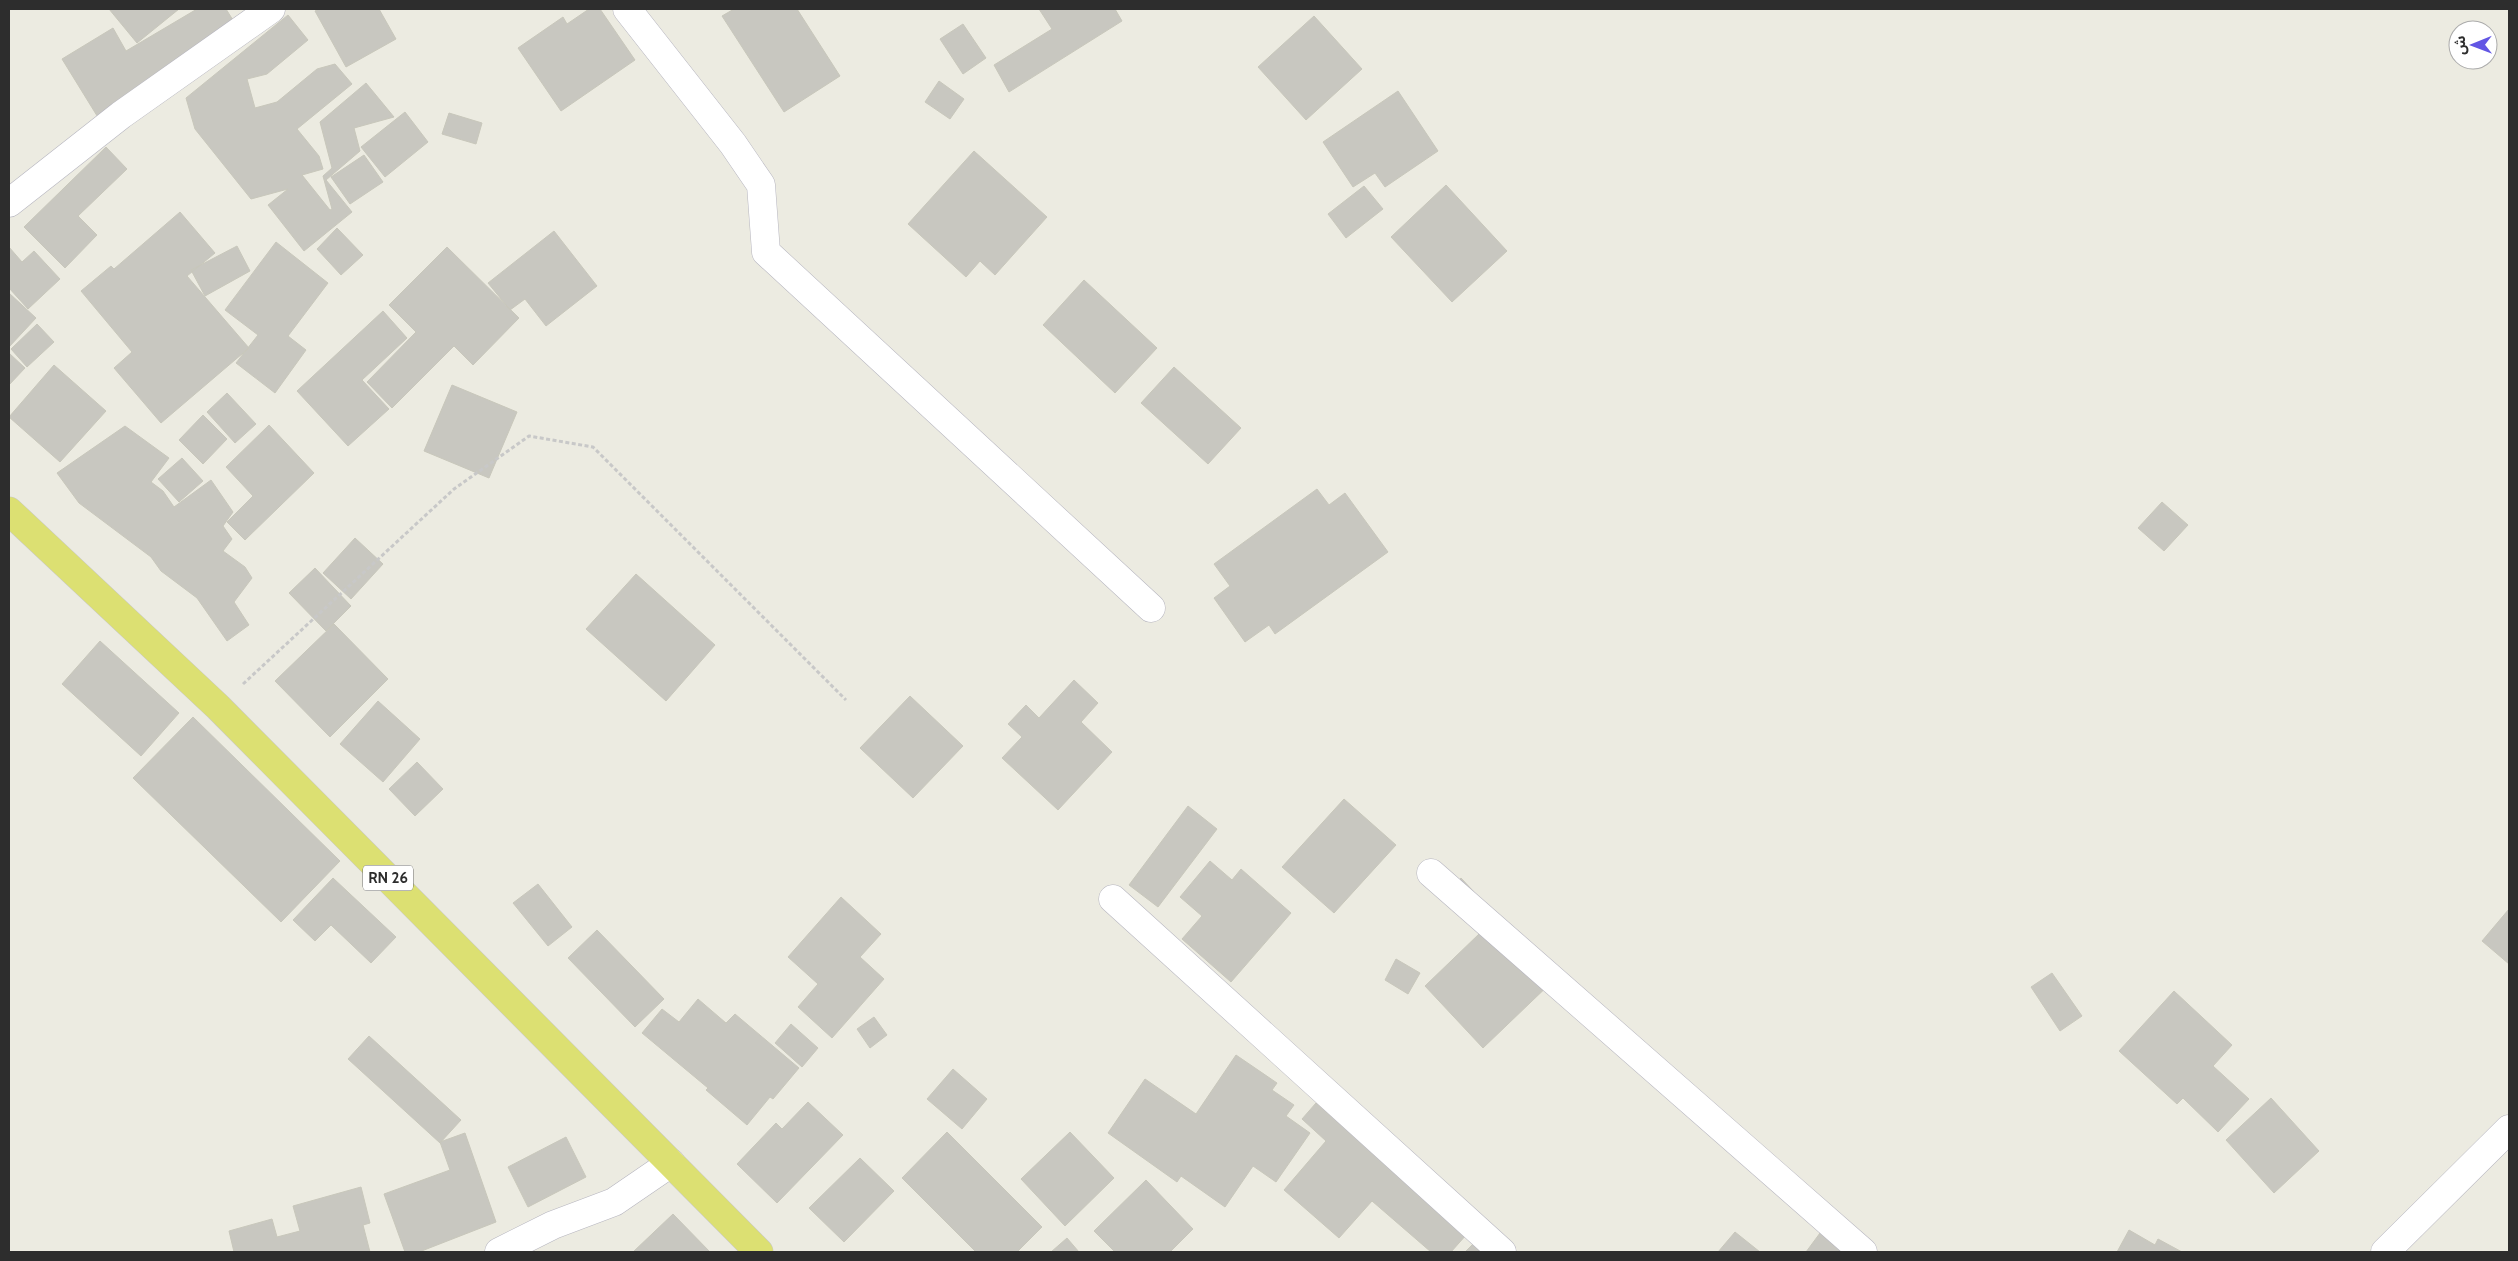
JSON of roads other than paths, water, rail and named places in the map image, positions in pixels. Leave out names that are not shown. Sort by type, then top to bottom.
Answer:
[{"type":"main road","name":"RN 26","points":[[9,511],[218,706],[759,1252]]},
{"type":"street","points":[[9,204],[120,115],[270,9]]},
{"type":"street","points":[[627,9],[733,144],[761,185],[766,252],[1151,608]]},
{"type":"street","points":[[1430,873],[1863,1252]]},
{"type":"street","points":[[1113,899],[1502,1252]]},
{"type":"street","points":[[2385,1252],[2509,1129]]},
{"type":"street","points":[[498,1252],[553,1225],[614,1202],[671,1164]]}]
